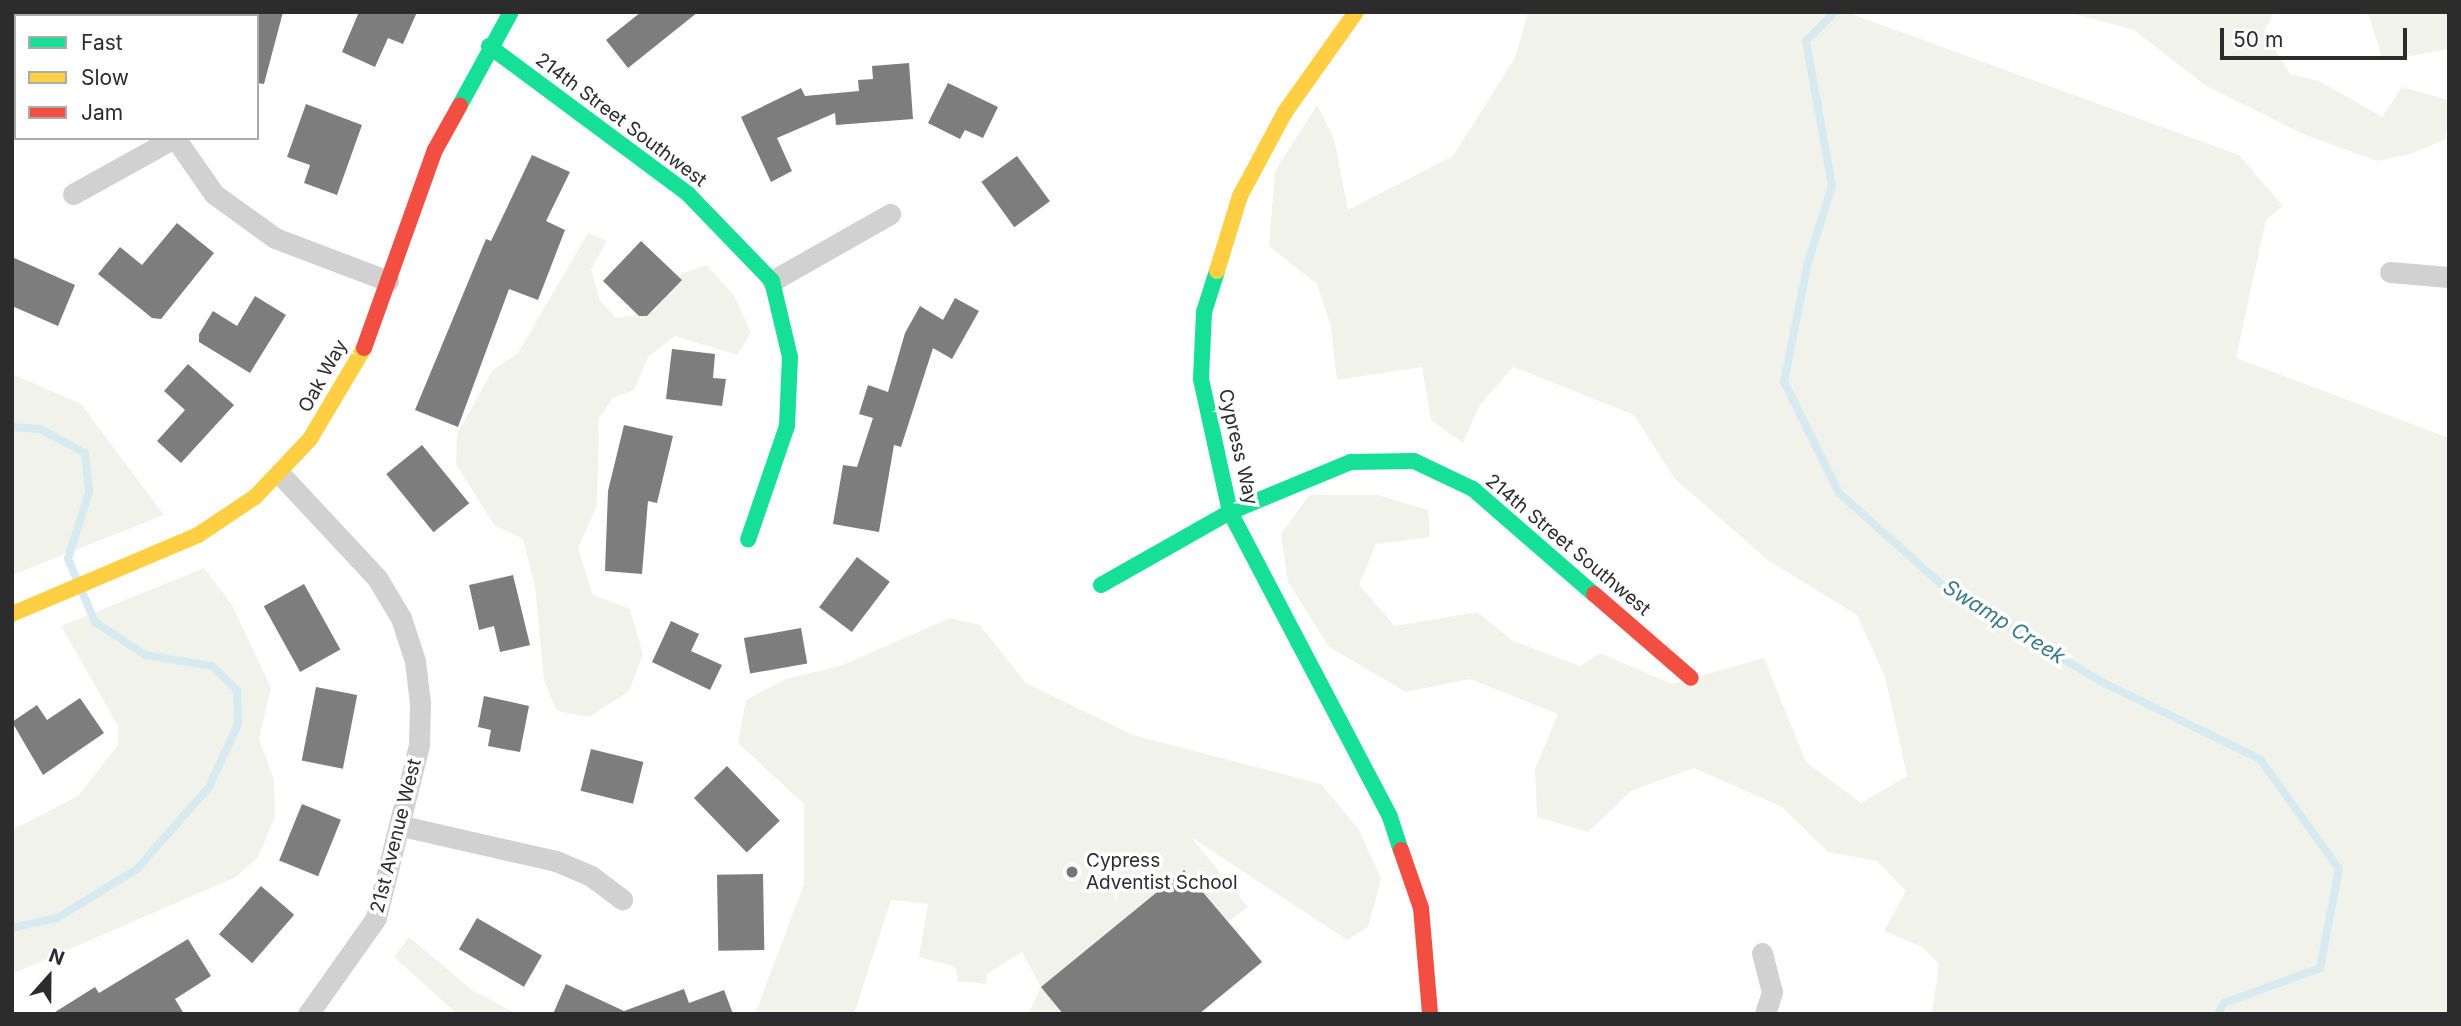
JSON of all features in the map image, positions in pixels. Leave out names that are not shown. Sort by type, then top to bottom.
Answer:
[{"type":"street","name":"Oak Way","points":[[12,614],[198,535],[280,474],[336,402],[361,355],[435,150],[489,46],[511,12]]},
{"type":"street","name":"Cypress Way","points":[[1356,12],[1285,112],[1240,196],[1204,312],[1201,379],[1230,512],[1390,817],[1420,908],[1430,1014]]},
{"type":"street","name":"214th Street Southwest","points":[[489,46],[688,194],[772,281]]},
{"type":"street","points":[[73,194],[170,140]]},
{"type":"street","points":[[175,140],[214,194],[275,238],[388,281]]},
{"type":"street","points":[[748,540],[787,426],[790,357],[772,281],[890,214]]},
{"type":"street","points":[[2390,272],[2449,277]]},
{"type":"street","name":"214th Street Southwest","points":[[1101,584],[1230,512],[1351,462],[1414,461],[1473,489],[1691,678]]},
{"type":"street","name":"21st Avenue West","points":[[280,474],[377,578],[401,618],[415,662],[420,703],[419,745],[402,826],[376,918],[308,1014]]},
{"type":"street","points":[[402,826],[556,861],[591,876],[622,900]]},
{"type":"street","points":[[1762,953],[1772,992],[1765,1014]]},
{"type":"shaded area","points":[[1528,12],[1846,12],[2239,155],[2283,206],[2266,220],[2236,358],[2449,438],[2449,1014],[1932,1014],[1939,964],[1922,947],[1884,931],[1906,891],[1877,861],[1828,852],[1782,807],[1694,768],[1631,791],[1588,832],[1537,817],[1535,769],[1558,714],[1470,679],[1406,692],[1329,647],[1288,582],[1281,534],[1309,495],[1378,495],[1428,510],[1430,537],[1376,544],[1359,585],[1395,626],[1477,612],[1513,641],[1580,666],[1600,653],[1672,684],[1764,658],[1806,762],[1861,803],[1907,776],[1885,677],[1857,615],[1769,561],[1675,479],[1634,415],[1513,367],[1479,406],[1463,443],[1431,420],[1422,367],[1337,380],[1331,327],[1317,284],[1269,246],[1275,171],[1317,105],[1334,138],[1348,210],[1453,156],[1515,58]]},
{"type":"shaded area","points":[[2067,12],[2274,12],[2264,32],[2290,74],[2319,81],[2382,117],[2402,87],[2449,100],[2446,139],[2411,154],[2377,161],[2303,134],[2206,86],[2134,30]]},
{"type":"shaded area","points":[[2361,12],[2449,12],[2449,49],[2383,61],[2369,16]]},
{"type":"shaded area","points":[[588,233],[607,241],[591,269],[600,301],[616,318],[653,313],[682,273],[707,265],[735,297],[751,333],[737,355],[675,336],[648,357],[634,390],[613,398],[599,418],[597,505],[578,548],[593,595],[630,609],[643,654],[629,691],[589,717],[557,711],[544,681],[535,587],[523,539],[494,525],[456,464],[457,434],[493,370],[518,353]]},
{"type":"shaded area","points":[[12,374],[81,404],[164,515],[12,575]]},
{"type":"shaded area","points":[[204,568],[232,605],[271,688],[259,739],[274,779],[275,817],[258,857],[236,877],[12,974],[12,830],[78,796],[118,745],[118,726],[61,626]]},
{"type":"shaded area","points":[[950,618],[980,625],[1026,683],[1133,735],[1321,784],[1359,830],[1381,879],[1368,927],[1347,940],[1191,837],[1248,907],[1228,922],[1183,870],[1124,919],[1125,964],[1101,938],[1042,987],[1063,1014],[1028,1014],[1041,987],[1022,952],[987,974],[986,984],[958,981],[955,967],[919,957],[928,904],[891,900],[854,1014],[755,1014],[804,884],[804,804],[738,743],[746,700],[786,679],[843,665]]},
{"type":"shaded area","points":[[409,937],[473,991],[518,1014],[457,1014],[394,957]]},
{"type":"building","points":[[283,12],[264,84],[259,83],[257,14]]},
{"type":"building","points":[[359,12],[417,12],[403,44],[388,38],[375,67],[342,52]]},
{"type":"building","points":[[641,12],[698,12],[628,68],[606,40]]},
{"type":"building","points":[[909,63],[913,119],[836,125],[835,113],[777,138],[792,171],[771,182],[741,117],[801,88],[805,96],[859,91],[858,80],[873,79],[872,66]]},
{"type":"building","points":[[948,83],[998,107],[983,138],[965,130],[960,139],[928,123]]},
{"type":"building","points":[[306,104],[362,125],[337,195],[304,183],[310,165],[287,157]]},
{"type":"building","points":[[532,155],[570,172],[546,221],[565,230],[538,300],[509,289],[458,427],[415,410],[486,239],[491,241]]},
{"type":"building","points":[[1017,156],[1050,201],[1014,227],[981,182]]},
{"type":"building","points":[[177,223],[214,253],[161,319],[152,318],[98,274],[120,247],[142,265]]},
{"type":"building","points":[[641,241],[682,280],[647,316],[639,316],[603,281]]},
{"type":"building","points":[[12,257],[75,285],[58,326],[12,306]]},
{"type":"building","points":[[255,296],[286,315],[250,373],[199,342],[199,334],[213,311],[237,326]]},
{"type":"building","points":[[955,298],[979,311],[952,359],[933,348],[901,447],[894,445],[879,532],[833,524],[843,465],[857,467],[873,418],[859,414],[868,385],[888,392],[905,333],[920,306],[943,320]]},
{"type":"building","points":[[672,349],[715,354],[713,378],[726,379],[722,406],[666,399]]},
{"type":"building","points":[[188,364],[234,405],[181,463],[157,441],[185,410],[164,391]]},
{"type":"building","points":[[624,425],[673,436],[657,503],[648,501],[642,574],[605,571],[608,491]]},
{"type":"building","points":[[422,445],[469,503],[433,532],[386,474]]},
{"type":"building","points":[[857,557],[890,582],[852,632],[819,607]]},
{"type":"building","points":[[513,575],[530,645],[500,652],[494,626],[479,630],[469,585]]},
{"type":"building","points":[[304,584],[340,650],[300,672],[264,606]]},
{"type":"building","points":[[671,621],[699,634],[691,651],[722,665],[710,690],[652,662]]},
{"type":"building","points":[[801,628],[807,663],[750,674],[744,638]]},
{"type":"building","points":[[316,687],[357,695],[343,769],[302,761]]},
{"type":"building","points":[[484,696],[529,706],[520,752],[488,746],[491,730],[478,727]]},
{"type":"building","points":[[80,698],[104,733],[43,775],[12,722],[37,705],[47,720]]},
{"type":"building","points":[[591,749],[643,762],[633,804],[581,791]]},
{"type":"building","points":[[727,766],[780,821],[747,853],[694,798]]},
{"type":"building","points":[[302,804],[341,820],[318,876],[279,861]]},
{"type":"building","points":[[1184,870],[1262,962],[1199,1014],[1063,1014],[1041,987]]},
{"type":"building","points":[[763,874],[764,950],[718,951],[717,875]]},
{"type":"building","points":[[261,886],[294,915],[252,963],[219,934]]},
{"type":"building","points":[[477,918],[542,955],[524,987],[459,949]]},
{"type":"building","points":[[188,939],[211,976],[175,999],[184,1014],[52,1014],[95,987],[99,993]]},
{"type":"building","points":[[566,984],[624,1011],[684,989],[689,1003],[724,990],[733,1014],[553,1014]]},
{"type":"waterway","name":"Swamp Creek","points":[[1835,12],[1806,41],[1832,186],[1808,262],[1784,382],[1839,493],[1948,590],[2100,681],[2260,759],[2339,869],[2320,968],[2224,1003],[2218,1014]]},
{"type":"waterway","points":[[12,427],[40,429],[85,453],[89,492],[68,559],[95,622],[145,655],[212,666],[237,690],[238,724],[209,787],[137,869],[57,918],[12,928]]},
{"type":"traffic: fast","points":[[460,105],[511,12]]},
{"type":"traffic: fast","points":[[489,46],[688,194],[772,281],[790,357],[787,426],[748,540]]},
{"type":"traffic: fast","points":[[1217,271],[1204,312],[1201,379],[1230,512],[1390,817],[1401,850]]},
{"type":"traffic: fast","points":[[1101,585],[1230,512],[1351,462],[1414,461],[1473,489],[1594,594]]},
{"type":"traffic: slow","points":[[1217,271],[1240,196],[1285,112],[1356,12]]},
{"type":"traffic: slow","points":[[12,614],[198,535],[255,497],[310,439],[364,348]]},
{"type":"traffic: jam","points":[[364,348],[435,150],[460,105]]},
{"type":"traffic: jam","points":[[1594,594],[1691,678]]},
{"type":"traffic: jam","points":[[1401,850],[1421,908],[1430,1014]]},
{"type":"place","name":"Cypress Adventist School","points":[[1072,872]]}]
